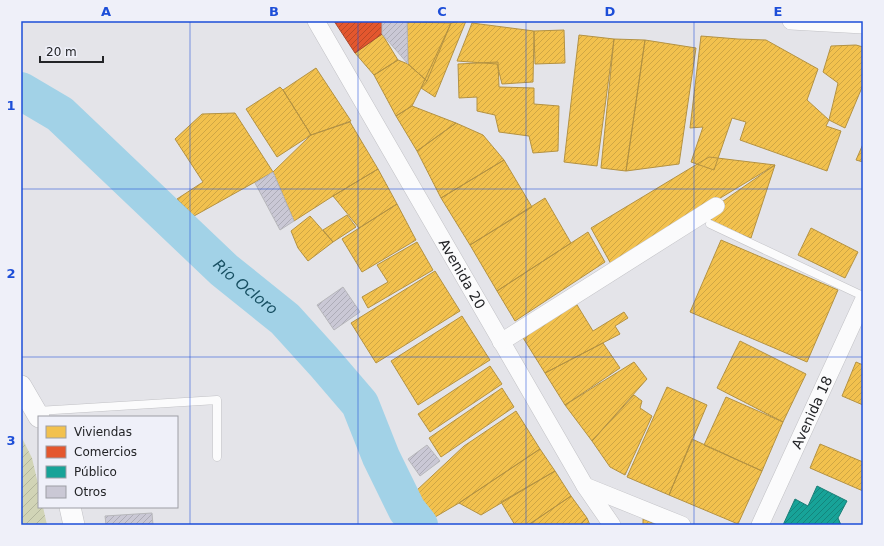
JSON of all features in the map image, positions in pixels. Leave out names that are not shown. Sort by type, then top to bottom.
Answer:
[{"type":"street","name":"Avenida 20","points":[[316,21],[585,486],[612,525]]},
{"type":"street","points":[[791,21],[863,25]]},
{"type":"street","points":[[501,342],[716,206]]},
{"type":"street","name":"Avenida 18","points":[[760,525],[863,301]]},
{"type":"street","points":[[21,386],[38,414]]},
{"type":"street","points":[[585,486],[682,525]]},
{"type":"street","points":[[70,508],[74,525]]},
{"type":"lane","points":[[710,224],[863,296]]},
{"type":"lane","points":[[38,414],[70,409],[217,400],[217,457]]},
{"type":"green space","points":[[21,436],[32,458],[38,484],[38,508],[43,508],[47,525],[21,525]]},
{"type":"building: Viviendas","points":[[466,21],[435,97],[421,88],[451,23]]},
{"type":"building: Viviendas","points":[[407,22],[451,23],[427,81],[408,64]]},
{"type":"building: Viviendas","points":[[472,23],[534,31],[533,82],[502,84],[497,64],[457,61]]},
{"type":"building: Viviendas","points":[[564,30],[565,63],[535,64],[534,31]]},
{"type":"building: Viviendas","points":[[382,34],[398,60],[374,75],[355,53]]},
{"type":"building: Viviendas","points":[[579,35],[614,39],[597,166],[564,162]]},
{"type":"building: Viviendas","points":[[701,36],[766,40],[818,69],[807,100],[829,120],[826,126],[841,131],[827,171],[740,140],[746,122],[732,118],[714,170],[691,162],[703,127],[690,128]]},
{"type":"building: Viviendas","points":[[614,39],[645,40],[626,171],[601,168]]},
{"type":"building: Viviendas","points":[[645,40],[696,48],[679,164],[626,171]]},
{"type":"building: Viviendas","points":[[856,45],[863,47],[863,85],[845,128],[829,120],[838,83],[823,72],[831,46]]},
{"type":"building: Viviendas","points":[[398,60],[408,64],[427,81],[421,88],[412,106],[396,116],[374,75]]},
{"type":"building: Viviendas","points":[[498,62],[499,87],[534,88],[534,104],[559,106],[558,151],[533,153],[529,136],[499,132],[495,115],[477,111],[477,97],[459,98],[458,64]]},
{"type":"building: Viviendas","points":[[316,68],[351,121],[311,135],[283,90]]},
{"type":"building: Viviendas","points":[[280,87],[311,135],[277,157],[246,109]]},
{"type":"building: Viviendas","points":[[412,106],[456,123],[417,151],[396,116]]},
{"type":"building: Viviendas","points":[[235,113],[273,172],[194,216],[177,199],[203,182],[175,139],[202,114]]},
{"type":"building: Viviendas","points":[[350,122],[378,169],[294,221],[273,172],[311,135]]},
{"type":"building: Viviendas","points":[[456,123],[483,135],[504,160],[441,198],[417,151]]},
{"type":"building: Viviendas","points":[[863,144],[863,162],[856,160]]},
{"type":"building: Viviendas","points":[[709,157],[775,165],[611,264],[591,228]]},
{"type":"building: Viviendas","points":[[504,160],[532,207],[470,245],[441,198]]},
{"type":"building: Viviendas","points":[[775,165],[751,238],[710,224],[716,206]]},
{"type":"building: Viviendas","points":[[378,169],[397,204],[359,228],[333,196]]},
{"type":"building: Viviendas","points":[[545,198],[571,243],[497,291],[470,245]]},
{"type":"building: Viviendas","points":[[397,204],[416,240],[362,272],[342,239]]},
{"type":"building: Viviendas","points":[[347,215],[356,227],[333,242],[323,230]]},
{"type":"building: Viviendas","points":[[310,216],[333,242],[308,261],[298,248],[291,231]]},
{"type":"building: Viviendas","points":[[811,228],[858,252],[845,278],[798,255]]},
{"type":"building: Viviendas","points":[[588,232],[605,262],[515,321],[497,291]]},
{"type":"building: Viviendas","points":[[721,240],[838,290],[807,362],[690,312]]},
{"type":"building: Viviendas","points":[[417,242],[433,270],[368,308],[362,297],[388,282],[377,265]]},
{"type":"building: Viviendas","points":[[435,271],[460,311],[376,363],[351,323]]},
{"type":"building: Viviendas","points":[[574,300],[593,331],[624,312],[628,318],[615,326],[620,334],[545,373],[520,333]]},
{"type":"building: Viviendas","points":[[462,316],[490,360],[418,405],[391,361]]},
{"type":"building: Viviendas","points":[[740,341],[806,374],[783,422],[717,388]]},
{"type":"building: Viviendas","points":[[603,343],[620,368],[565,405],[545,373]]},
{"type":"building: Viviendas","points":[[634,362],[647,379],[592,441],[565,405]]},
{"type":"building: Viviendas","points":[[856,362],[863,365],[863,405],[842,396]]},
{"type":"building: Viviendas","points":[[490,366],[502,384],[430,432],[418,414]]},
{"type":"building: Viviendas","points":[[667,387],[707,405],[669,495],[627,477]]},
{"type":"building: Viviendas","points":[[502,388],[514,407],[441,457],[429,438]]},
{"type":"building: Viviendas","points":[[634,395],[642,401],[640,408],[652,416],[625,475],[610,467],[592,441]]},
{"type":"building: Viviendas","points":[[726,397],[783,422],[762,471],[704,445]]},
{"type":"building: Viviendas","points":[[516,411],[540,449],[459,503],[430,520],[416,491],[464,446]]},
{"type":"building: Viviendas","points":[[692,439],[762,471],[738,524],[669,495]]},
{"type":"building: Viviendas","points":[[820,444],[863,462],[863,491],[810,468]]},
{"type":"building: Viviendas","points":[[540,449],[555,471],[481,515],[459,503]]},
{"type":"building: Viviendas","points":[[555,471],[571,496],[528,525],[515,525],[501,502]]},
{"type":"building: Viviendas","points":[[571,496],[587,518],[580,525],[530,525],[530,524]]},
{"type":"building: Viviendas","points":[[587,518],[590,525],[580,525]]},
{"type":"building: Viviendas","points":[[643,519],[658,525],[643,525]]},
{"type":"building: Comercios","points":[[334,21],[382,21],[382,34],[355,53]]},
{"type":"building: Público","points":[[817,486],[847,501],[838,518],[841,525],[783,525],[795,499],[808,506]]},
{"type":"building: Otros","points":[[382,21],[407,22],[408,64],[382,34]]},
{"type":"building: Otros","points":[[273,172],[294,221],[280,230],[255,183]]},
{"type":"building: Otros","points":[[343,287],[360,312],[334,330],[317,305]]},
{"type":"building: Otros","points":[[427,445],[440,461],[420,476],[408,459]]},
{"type":"building: Otros","points":[[152,513],[153,525],[106,525],[105,516]]},
{"type":"waterway","name":"Río Ocloro","points":[[21,91],[60,114],[224,270],[285,319],[360,404],[381,457],[407,510],[419,525]]}]
